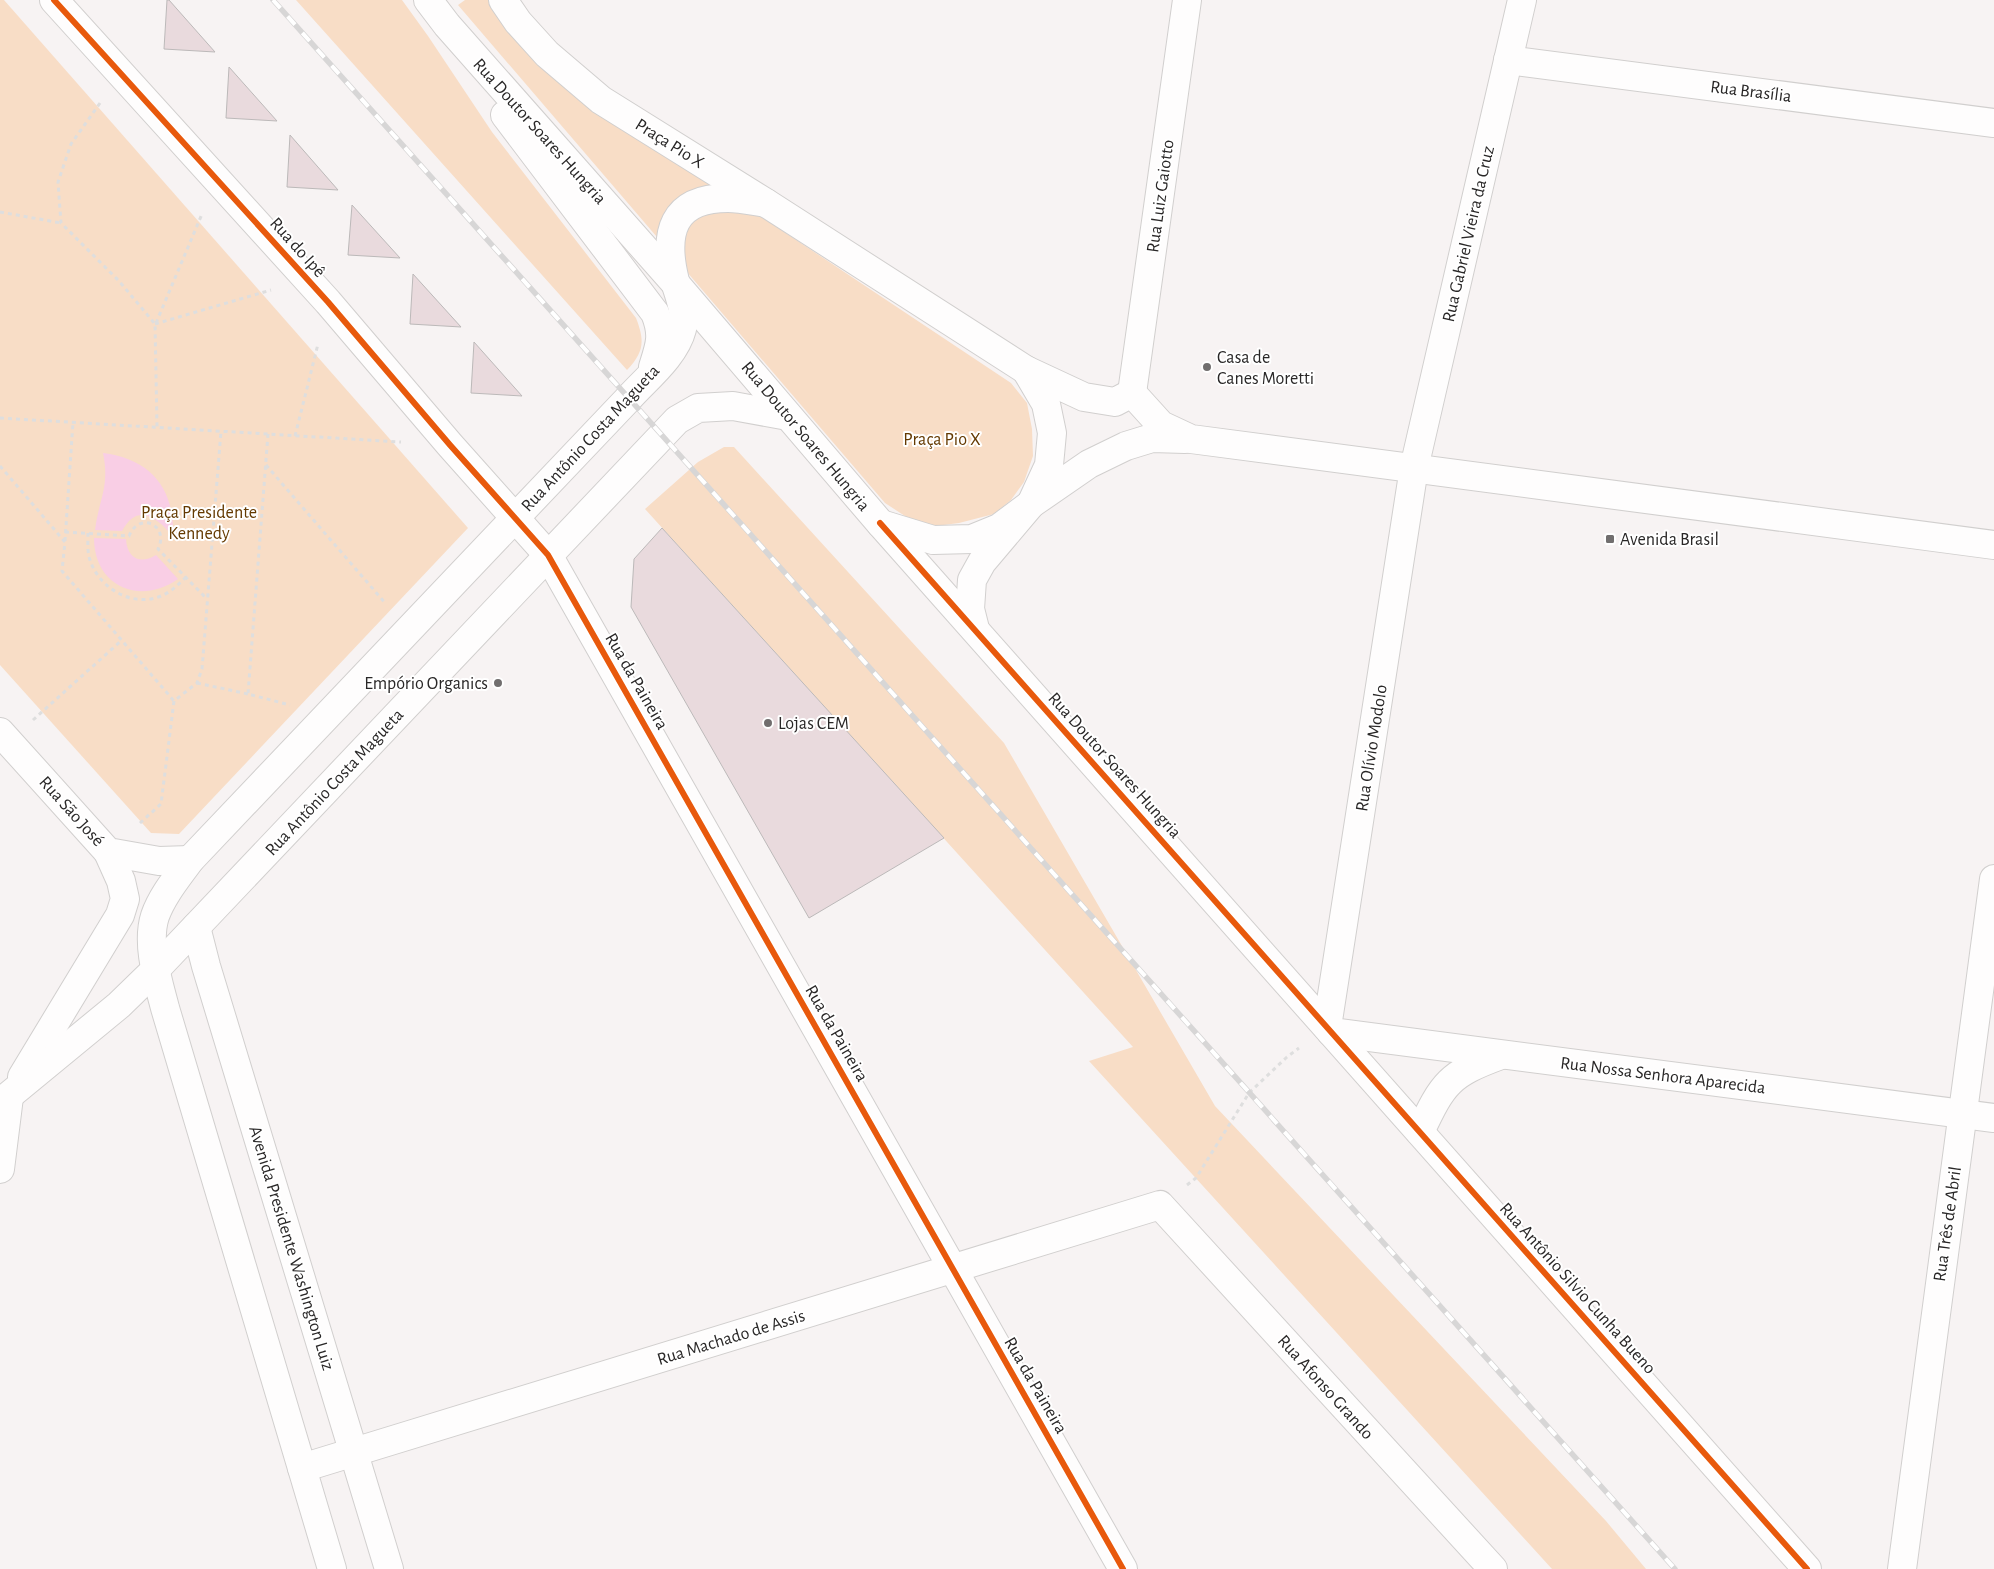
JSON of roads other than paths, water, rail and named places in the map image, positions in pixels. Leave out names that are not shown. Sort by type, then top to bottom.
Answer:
[{"type":"street","name":"Rua do Ipê","points":[[54,0],[308,279],[515,518]]},
{"type":"street","name":"Rua Doutor Soares Hungria","points":[[428,0],[447,25],[675,283],[880,523],[1329,1030]]},
{"type":"street","name":"Praça Pio X","points":[[503,0],[518,22],[547,54],[601,100],[766,203],[1026,370],[1084,397],[1115,402],[1132,393]]},
{"type":"street","name":"Rua Luiz Gaiotto","points":[[1132,393],[1187,0]]},
{"type":"street","name":"Rua Gabriel Vieira da Cruz","points":[[1414,468],[1522,0]]},
{"type":"street","points":[[447,25],[494,101],[655,313],[660,326],[661,343],[650,375]]},
{"type":"street","name":"Rua Brasília","points":[[1508,60],[1994,123]]},
{"type":"street","name":"Rua Antônio Costa Magueta","points":[[155,970],[152,946],[155,918],[165,896],[190,860],[672,350],[682,329],[683,309],[669,254],[671,233],[679,215],[695,203],[712,199],[730,198],[766,203]]},
{"type":"street","name":"Praça Pio X","points":[[975,629],[970,609],[972,580],[982,562],[1031,504],[1049,464],[1052,433],[1046,404],[1026,370]]},
{"type":"street","points":[[1132,393],[1161,425],[1191,439],[1994,545]]},
{"type":"street","name":"Rua Antônio Costa Magueta","points":[[5,1100],[119,1006],[155,970],[677,420],[698,408],[733,406],[788,416]]},
{"type":"street","name":"Praça Pio X","points":[[880,523],[933,540],[972,539],[1000,528],[1089,464],[1126,446],[1152,438],[1191,439]]},
{"type":"street","name":"Rua Olívio Modolo","points":[[1329,1030],[1414,468]]},
{"type":"street","name":"Rua da Paineira","points":[[515,518],[548,555],[1123,1569]]},
{"type":"street","name":"Rua São José","points":[[4,737],[108,852],[159,861],[190,860]]},
{"type":"street","points":[[0,1169],[5,1100],[120,915],[125,899],[121,881],[108,852]]},
{"type":"street","name":"Rua Três de Abril","points":[[1902,1569],[1994,879]]},
{"type":"street","name":"Avenida Presidente Washington Luiz","points":[[196,927],[389,1569]]},
{"type":"street","points":[[155,970],[332,1569]]},
{"type":"street","name":"Rua Nossa Senhora Aparecida","points":[[1329,1030],[1994,1118]]},
{"type":"street","name":"Rua Antônio Silvio Cunha Bueno","points":[[1329,1030],[1807,1569]]},
{"type":"street","points":[[1420,1132],[1442,1089],[1452,1079],[1474,1065],[1502,1054]]},
{"type":"street","name":"Rua Machado de Assis","points":[[302,1468],[1160,1204]]},
{"type":"street","name":"Rua Afonso Grando","points":[[1160,1204],[1492,1569]]},
{"type":"railway","points":[[273,0],[1675,1569]]},
{"type":"place","name":"Casa de Canes Moretti","points":[[1207,367]]},
{"type":"place","name":"Avenida Brasil","points":[[1610,539]]},
{"type":"place","name":"Empório Organics","points":[[498,683]]},
{"type":"place","name":"Lojas CEM","points":[[768,723]]},
{"type":"park label","name":"Praça Presidente Kennedy","points":[[199,522]]}]
